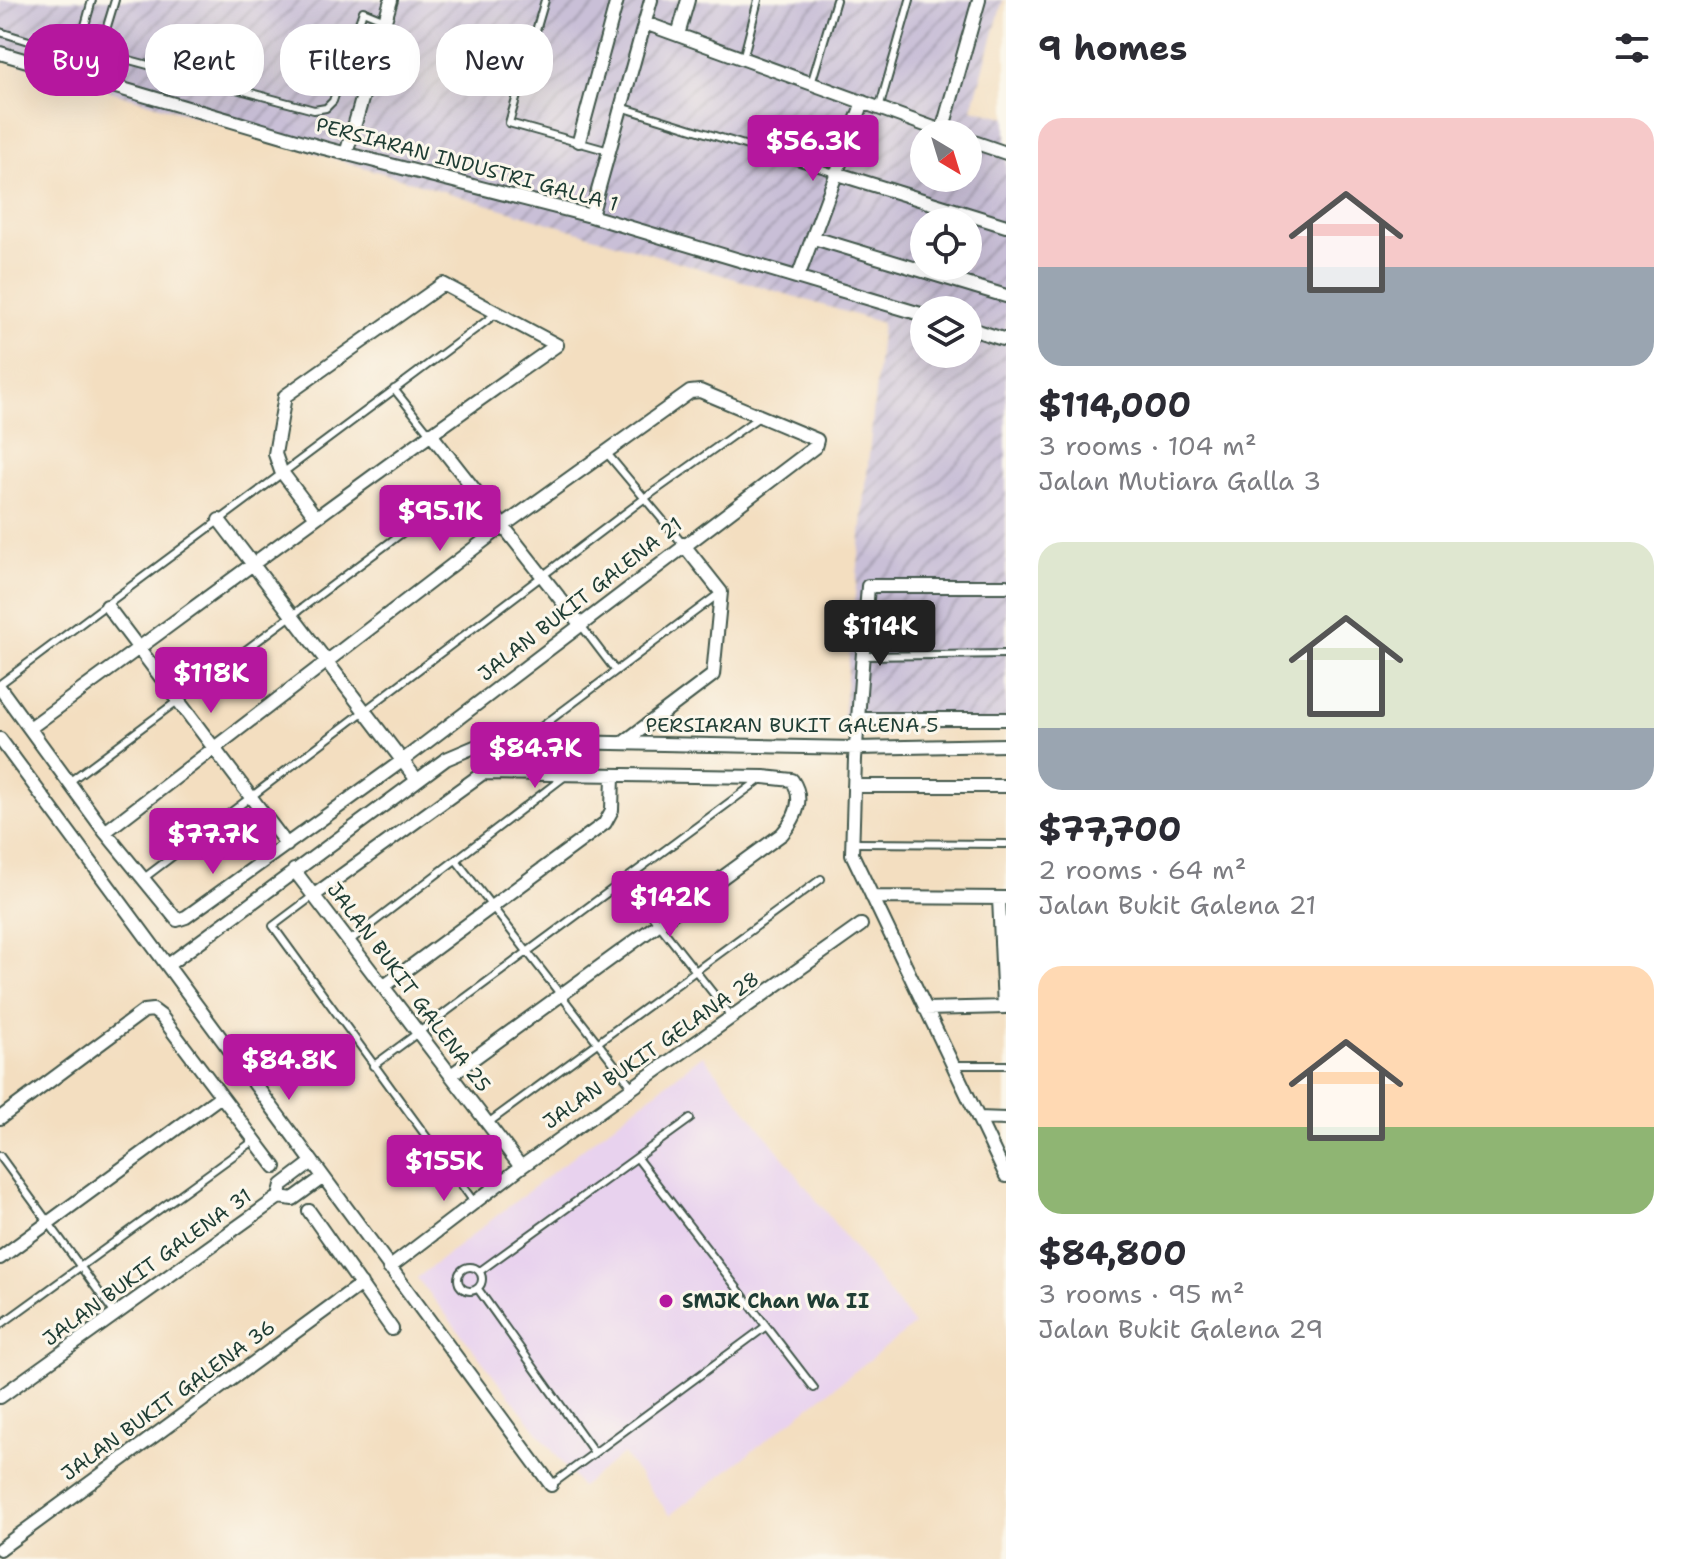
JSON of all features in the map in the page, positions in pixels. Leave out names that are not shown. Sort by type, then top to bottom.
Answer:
[{"type":"street","points":[[346,154],[391,0]]},
{"type":"street","points":[[579,141],[617,0]]},
{"type":"street","points":[[591,216],[651,0]]},
{"type":"street","points":[[678,35],[688,0]]},
{"type":"street","points":[[949,120],[979,0]]},
{"type":"street","points":[[645,23],[910,120]]},
{"type":"street","name":"PERSIARAN INDUSTRI GALLA 1","points":[[0,53],[346,154],[591,216],[910,311]]},
{"type":"street","points":[[798,277],[863,102]]},
{"type":"street","points":[[982,145],[1006,153]]},
{"type":"street","points":[[835,173],[1006,226]]},
{"type":"street","points":[[814,238],[1006,296]]},
{"type":"street","points":[[30,728],[253,567],[430,433],[557,345],[443,284],[285,396],[275,454],[281,471],[316,517]]},
{"type":"street","points":[[982,332],[1006,340]]},
{"type":"street","points":[[105,832],[503,526],[690,392],[700,391],[762,415]]},
{"type":"street","name":"JALAN BUKIT GALENA 21","points":[[0,686],[105,832],[177,920],[402,761],[683,544],[815,447],[814,437],[762,415]]},
{"type":"street","points":[[430,433],[580,624]]},
{"type":"street","points":[[219,520],[417,780]]},
{"type":"street","points":[[623,743],[713,675],[721,592],[683,544]]},
{"type":"street","points":[[1006,586],[868,586],[852,843],[852,854],[1006,1175]]},
{"type":"street","points":[[107,606],[287,845]]},
{"type":"street","points":[[858,719],[1006,719]]},
{"type":"street","points":[[0,739],[60,825],[168,965],[551,1485]]},
{"type":"street","name":"PERSIARAN BUKIT GALENA 5","points":[[168,965],[446,759],[479,745],[623,743],[856,748],[1006,745]]},
{"type":"street","points":[[313,896],[470,779],[493,772],[786,777],[796,786],[799,796],[792,823],[661,923],[451,1075]]},
{"type":"street","points":[[383,987],[609,819],[613,775]]},
{"type":"street","points":[[854,786],[1006,786]]},
{"type":"street","name":"JALAN BUKIT GALENA 25","points":[[294,870],[521,1167]]},
{"type":"street","points":[[872,897],[1003,898],[1005,1007],[925,1009]]},
{"type":"street","name":"JALAN BUKIT GELANA 28","points":[[389,1268],[521,1167],[861,925]]},
{"type":"street","points":[[0,1118],[144,1011],[153,1010],[275,1167]]},
{"type":"street","points":[[0,1258],[221,1096]]},
{"type":"street","points":[[978,1118],[1006,1119]]},
{"type":"street","name":"JALAN BUKIT GALENA 31","points":[[0,1397],[279,1197],[282,1185],[311,1163]]},
{"type":"street","name":"JALAN BUKIT GALENA 31","points":[[279,1197],[293,1199],[322,1178]]},
{"type":"street","points":[[309,1211],[392,1329]]},
{"type":"street","name":"JALAN BUKIT GALENA 36","points":[[0,1549],[361,1284]]},
{"type":"lane","points":[[0,32],[68,53],[80,44],[92,0]]},
{"type":"lane","points":[[115,0],[102,43],[111,55],[314,110],[326,108],[333,101],[366,0]]},
{"type":"lane","points":[[545,0],[509,123],[609,151]]},
{"type":"lane","points":[[743,59],[758,0]]},
{"type":"lane","points":[[811,84],[836,0]]},
{"type":"lane","points":[[879,109],[910,0]]},
{"type":"lane","points":[[363,11],[385,20]]},
{"type":"lane","points":[[621,107],[835,173]]},
{"type":"lane","points":[[0,686],[281,471],[497,313]]},
{"type":"lane","points":[[394,389],[430,433]]},
{"type":"lane","points":[[142,879],[645,498],[762,415]]},
{"type":"lane","points":[[605,451],[683,544]]},
{"type":"lane","points":[[69,782],[469,483]]},
{"type":"lane","points":[[518,744],[721,592]]},
{"type":"lane","points":[[580,624],[615,670]]},
{"type":"lane","points":[[863,656],[1006,654]]},
{"type":"lane","points":[[348,942],[571,773]]},
{"type":"lane","points":[[373,1066],[764,777]]},
{"type":"lane","points":[[852,843],[1006,844]]},
{"type":"lane","points":[[456,860],[633,1088]]},
{"type":"lane","points":[[488,1123],[821,879]]},
{"type":"lane","points":[[624,880],[661,923],[732,1017]]},
{"type":"lane","points":[[313,896],[273,926],[474,1202]]},
{"type":"lane","points":[[952,1065],[1006,1065]]},
{"type":"lane","points":[[480,1271],[690,1119]]},
{"type":"lane","points":[[0,1325],[255,1140]]},
{"type":"lane","points":[[0,1156],[115,1314]]},
{"type":"lane","points":[[637,1158],[814,1388]]},
{"type":"lane","points":[[478,1289],[464,1290],[458,1277],[467,1267],[480,1271]]},
{"type":"lane","points":[[478,1289],[482,1280],[480,1271]]},
{"type":"lane","points":[[478,1289],[594,1452]]},
{"type":"lane","points":[[551,1485],[765,1327]]},
{"type":"shaded area","points":[[0,0],[1003,0],[972,109],[1006,117],[1006,729],[842,728],[882,323],[126,96],[129,96],[129,24],[24,24],[24,65],[0,58]]},
{"type":"shaded area","name":"SMJK Chan Wa II","points":[[703,1055],[914,1325],[670,1515],[623,1454],[581,1487],[417,1278]]},
{"type":"place","name":"SMJK Chan Wa II","points":[[666,1301]]}]
